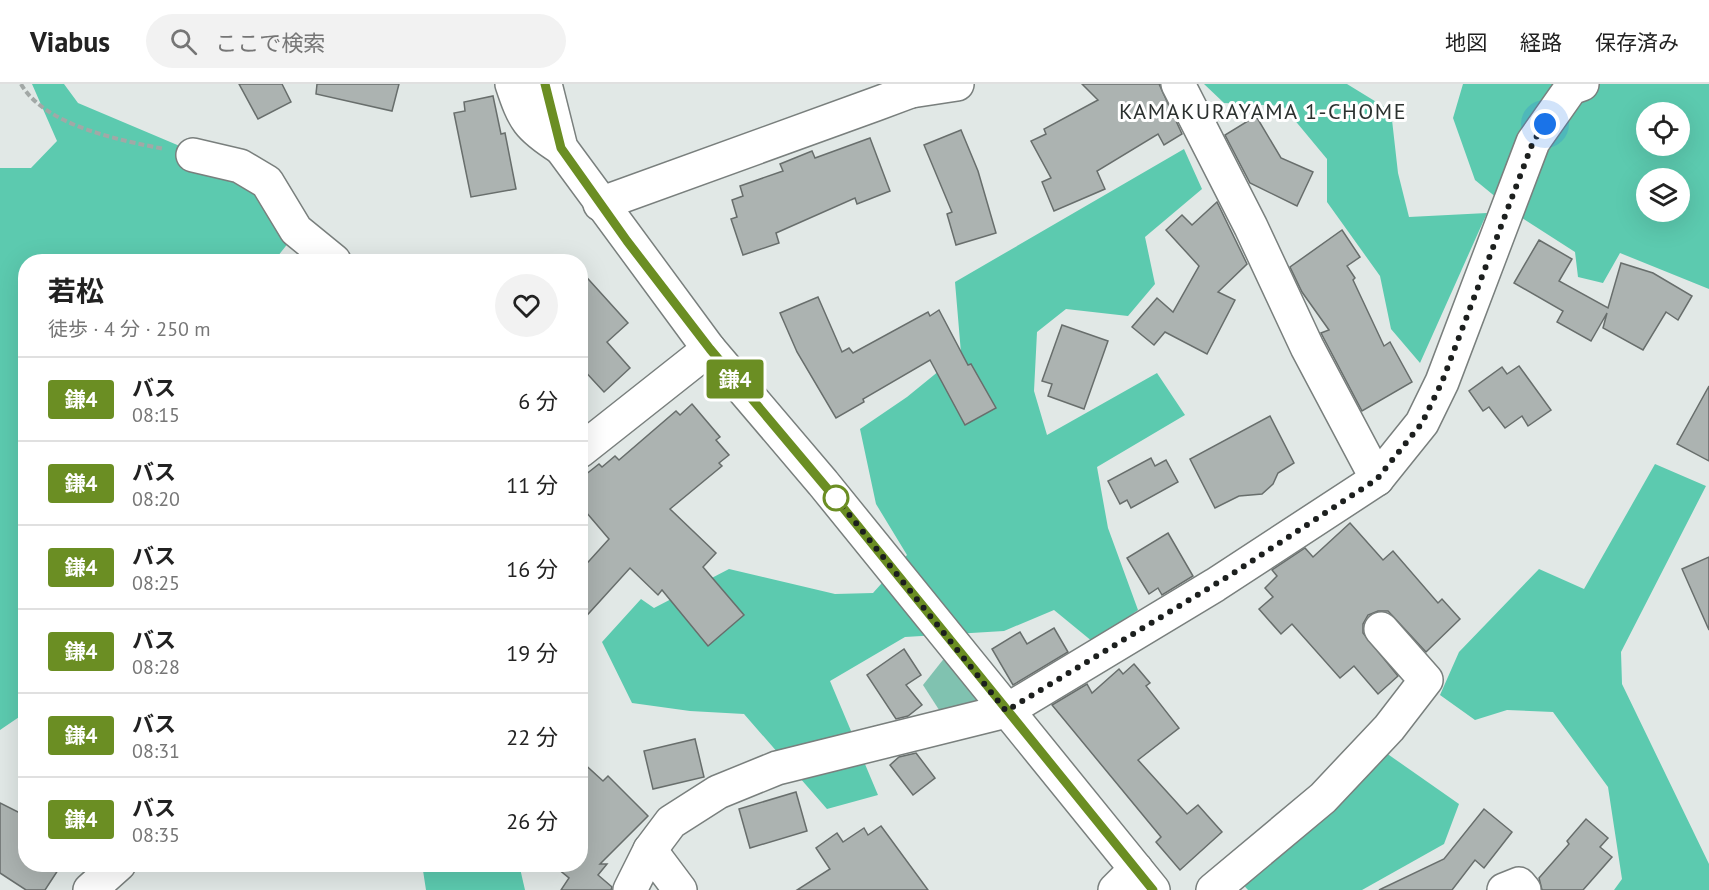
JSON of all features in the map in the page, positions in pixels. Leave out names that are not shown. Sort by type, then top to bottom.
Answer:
[{"type":"street","points":[[512,84],[522,116],[538,133],[561,148]]},
{"type":"street","points":[[545,84],[561,148],[600,204],[710,349],[830,491],[1006,711],[1135,883]]},
{"type":"street","points":[[600,204],[914,88],[957,84]]},
{"type":"street","points":[[1178,84],[1251,227],[1307,347],[1377,479]]},
{"type":"street","points":[[630,890],[650,850],[671,822],[718,792],[777,768],[1006,711],[1234,573],[1377,479],[1422,423],[1442,382],[1533,142],[1571,88],[1582,84]]},
{"type":"street","points":[[193,155],[240,166],[267,182],[296,230],[325,254]]},
{"type":"street","points":[[588,445],[710,349]]},
{"type":"street","points":[[1213,890],[1323,798],[1389,728],[1426,680],[1381,628]]},
{"type":"street","points":[[650,850],[680,890]]},
{"type":"street","points":[[90,890],[110,872]]},
{"type":"street","points":[[1504,890],[1519,884],[1524,890]]},
{"type":"path","points":[[21,84],[27,95],[60,117],[113,139],[193,155]]},
{"type":"green space","points":[[32,84],[64,84],[78,103],[258,179],[258,200],[289,242],[280,254],[18,254],[18,718],[0,730],[0,168],[31,168],[57,141]]},
{"type":"green space","points":[[1204,84],[1347,84],[1391,111],[1398,173],[1409,217],[1487,213],[1420,363],[1391,329],[1380,276],[1327,202],[1327,159],[1283,106],[1224,103]]},
{"type":"green space","points":[[1463,84],[1709,84],[1709,289],[1620,253],[1603,283],[1578,277],[1575,252],[1519,216],[1475,180],[1453,118]]},
{"type":"green space","points":[[1184,149],[1202,189],[1145,237],[1155,284],[1128,316],[1066,309],[1037,332],[1034,391],[1047,435],[1157,373],[1185,415],[1097,467],[1108,528],[1138,610],[1093,642],[1054,610],[1004,631],[905,637],[830,681],[878,795],[827,809],[744,714],[690,711],[632,703],[602,642],[641,599],[654,608],[729,569],[835,594],[873,593],[907,555],[876,504],[860,429],[907,397],[961,353],[955,282]]},
{"type":"green space","points":[[1655,464],[1706,486],[1621,652],[1622,684],[1709,864],[1709,890],[1614,890],[1622,879],[1608,787],[1553,712],[1507,710],[1475,720],[1440,695],[1459,652],[1539,569],[1584,589]]},
{"type":"green space","points":[[946,656],[977,700],[943,716],[923,685]]},
{"type":"green space","points":[[1379,748],[1459,804],[1444,844],[1362,890],[1248,890],[1239,880]]},
{"type":"green space","points":[[423,872],[521,872],[525,890],[426,890]]},
{"type":"building","points":[[239,84],[282,84],[291,102],[258,119]]},
{"type":"building","points":[[317,84],[399,84],[392,111],[316,94]]},
{"type":"building","points":[[1082,84],[1159,84],[1182,134],[1164,145],[1158,134],[1097,171],[1105,189],[1054,211],[1042,182],[1051,178],[1031,141],[1046,134],[1044,129],[1098,100]]},
{"type":"building","points":[[493,96],[501,134],[505,133],[516,189],[471,197],[454,113],[465,111],[464,102]]},
{"type":"building","points":[[1256,116],[1281,158],[1313,172],[1297,206],[1250,183],[1225,135]]},
{"type":"building","points":[[961,130],[978,171],[996,233],[956,245],[947,214],[952,212],[924,145]]},
{"type":"building","points":[[870,138],[890,191],[857,204],[855,198],[776,233],[779,243],[743,255],[731,219],[737,217],[732,200],[743,196],[740,186],[783,171],[780,164],[812,151],[815,158]]},
{"type":"building","points":[[1217,202],[1247,264],[1218,292],[1235,300],[1207,354],[1165,332],[1154,345],[1132,327],[1157,298],[1173,312],[1199,266],[1166,230],[1182,215],[1192,225]]},
{"type":"building","points":[[1342,230],[1360,257],[1347,266],[1355,278],[1353,280],[1384,346],[1390,342],[1412,382],[1362,411],[1321,333],[1329,330],[1302,292],[1290,267]]},
{"type":"building","points":[[1539,240],[1572,259],[1559,281],[1608,308],[1621,263],[1653,273],[1692,296],[1678,320],[1666,312],[1643,350],[1603,328],[1607,313],[1591,341],[1557,322],[1563,311],[1514,283]]},
{"type":"building","points":[[588,279],[628,323],[607,342],[630,368],[604,392],[588,375]]},
{"type":"building","points":[[818,297],[842,352],[849,348],[853,353],[928,312],[930,316],[939,310],[968,365],[971,364],[996,408],[965,425],[930,360],[863,399],[864,402],[836,418],[797,352],[780,313]]},
{"type":"building","points":[[1062,325],[1108,341],[1084,409],[1048,396],[1052,384],[1042,381]]},
{"type":"building","points":[[1519,366],[1551,410],[1528,426],[1522,416],[1505,428],[1489,407],[1483,411],[1469,391],[1502,367],[1507,374]]},
{"type":"building","points":[[1709,386],[1709,461],[1677,444]]},
{"type":"building","points":[[692,404],[720,437],[716,440],[729,455],[719,463],[722,466],[670,509],[716,553],[703,567],[744,615],[708,646],[662,590],[658,595],[630,568],[588,614],[588,562],[609,539],[588,514],[588,473],[599,464],[602,467],[615,456],[619,460],[676,411],[680,415]]},
{"type":"building","points":[[1270,416],[1294,463],[1278,473],[1273,484],[1262,494],[1239,496],[1215,508],[1190,459]]},
{"type":"building","points":[[1151,458],[1155,466],[1166,460],[1178,482],[1131,508],[1127,500],[1120,504],[1108,481]]},
{"type":"building","points":[[1350,523],[1383,560],[1393,551],[1438,603],[1442,599],[1460,619],[1426,652],[1388,611],[1378,611],[1368,615],[1363,624],[1363,633],[1398,676],[1378,694],[1354,666],[1340,678],[1292,624],[1281,634],[1259,609],[1273,597],[1265,588],[1277,576],[1272,570],[1305,548],[1313,557]]},
{"type":"building","points":[[1168,533],[1193,576],[1162,595],[1158,588],[1149,594],[1127,558]]},
{"type":"building","points":[[1709,557],[1709,630],[1682,569]]},
{"type":"building","points":[[1054,628],[1068,652],[1013,685],[992,649],[1020,632],[1027,644]]},
{"type":"building","points":[[904,649],[921,675],[906,685],[922,705],[908,716],[896,719],[867,675]]},
{"type":"building","points":[[1134,664],[1150,683],[1146,686],[1179,728],[1138,760],[1187,814],[1198,805],[1222,832],[1180,870],[1156,842],[1161,837],[1052,705],[1087,684],[1092,693],[1119,669],[1123,674]]},
{"type":"building","points":[[695,739],[704,777],[653,789],[644,751]]},
{"type":"building","points":[[916,753],[935,778],[913,795],[890,765],[899,757]]},
{"type":"building","points":[[588,767],[603,781],[608,776],[648,816],[600,864],[607,864],[598,875],[612,887],[611,890],[561,890],[569,878],[562,872],[588,872]]},
{"type":"building","points":[[796,792],[807,831],[750,848],[739,809]]},
{"type":"building","points":[[0,803],[18,812],[18,872],[57,872],[45,890],[26,890],[0,873]]},
{"type":"building","points":[[1484,809],[1512,832],[1484,868],[1475,860],[1452,890],[1379,890],[1444,859]]},
{"type":"building","points":[[1586,819],[1608,838],[1600,847],[1612,857],[1583,890],[1542,890],[1539,878],[1569,844],[1567,841]]},
{"type":"building","points":[[881,826],[928,890],[797,890],[830,869],[816,848],[837,833],[843,842],[864,828],[868,835]]},
{"type":"bus line","name":"鎌4","points":[[545,84],[550,112],[561,148],[627,241],[710,349],[915,595],[1006,711],[1153,890]]},
{"type":"district","name":"KAMAKURAYAMA 1-CHOME","points":[[1263,111]]},
{"type":"route","points":[[836,498],[1006,711],[1302,531],[1377,479],[1422,423],[1442,382],[1457,337],[1498,237],[1533,142],[1545,124]]}]
